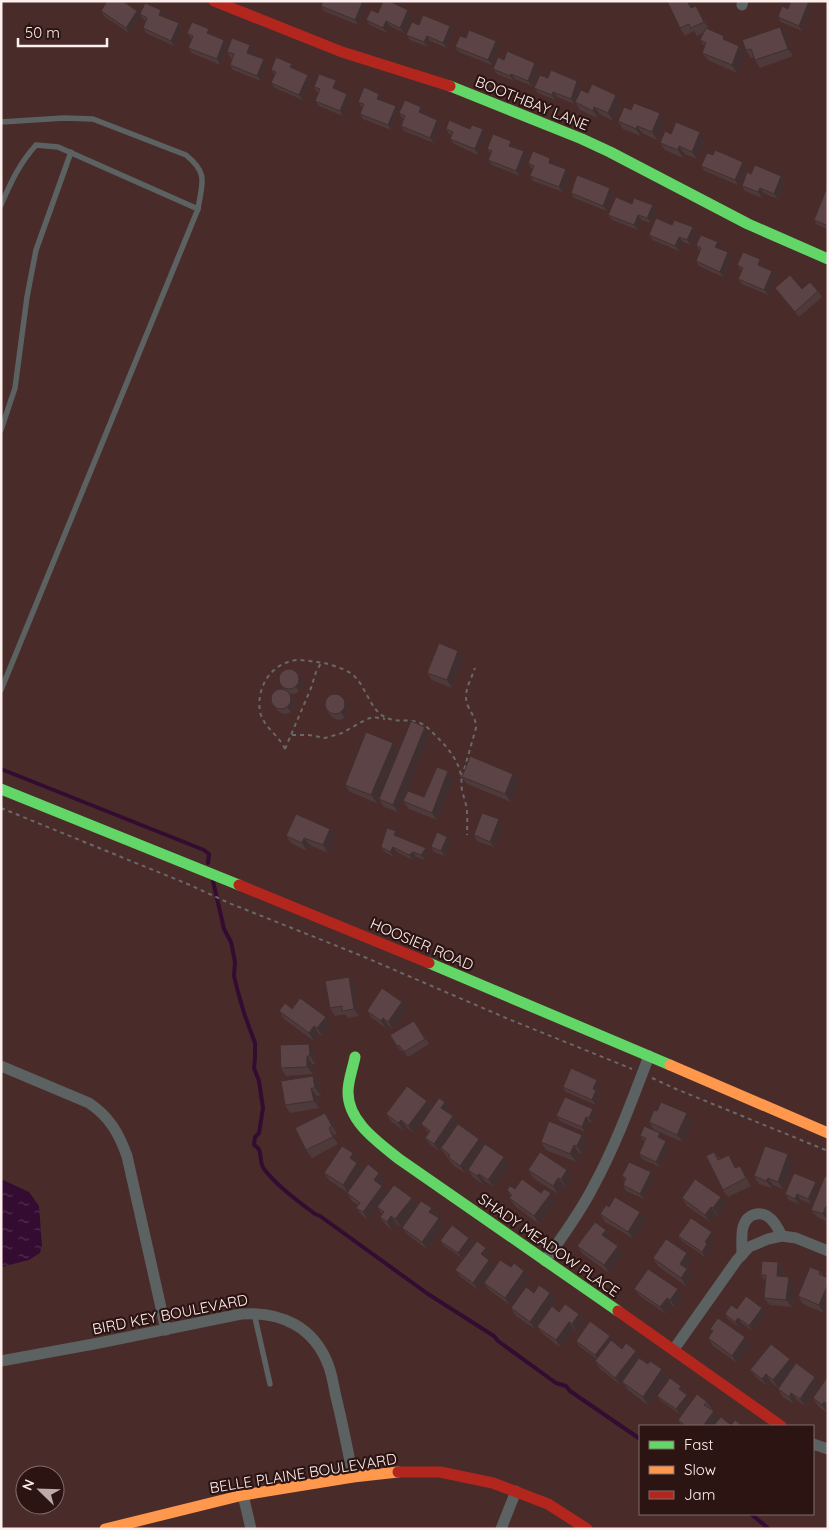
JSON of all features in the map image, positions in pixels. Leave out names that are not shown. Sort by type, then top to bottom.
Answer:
[{"type":"street","name":"BOOTHBAY LANE","points":[[214,1],[342,52],[452,87],[582,140],[610,152],[748,224],[828,259]]},
{"type":"street","name":"HOOSIER ROAD","points":[[1,789],[324,919],[828,1133]]},
{"type":"street","points":[[545,1261],[572,1223],[593,1188],[611,1151],[649,1056]]},
{"type":"street","name":"SHADY MEADOW PLACE","points":[[355,1057],[348,1092],[350,1102],[372,1139],[674,1349],[780,1425]]},
{"type":"street","points":[[1,1066],[90,1103],[101,1111],[113,1124],[127,1156],[166,1330]]},
{"type":"street","points":[[742,1255],[744,1226],[748,1217],[754,1214],[762,1214],[770,1218],[778,1227],[782,1236]]},
{"type":"street","points":[[674,1349],[742,1255],[750,1247],[768,1239],[782,1236],[796,1238],[828,1251]]},
{"type":"street","name":"BIRD KEY BOULEVARD","points":[[1,1361],[241,1314],[254,1313],[280,1317],[292,1322],[305,1331],[324,1355],[337,1400],[353,1477]]},
{"type":"street","points":[[814,1444],[828,1449]]},
{"type":"street","name":"BELLE PLAINE BOULEVARD","points":[[105,1529],[244,1495],[402,1471],[440,1472],[493,1483],[548,1504],[587,1529]]},
{"type":"street","points":[[500,1529],[516,1491]]},
{"type":"street","points":[[244,1495],[251,1529]]},
{"type":"lane","points":[[1,122],[64,118],[94,119],[186,155],[196,164],[203,177],[198,209],[1,690]]},
{"type":"lane","points":[[1,205],[12,178],[24,158],[36,145],[58,147],[71,152],[198,209]]},
{"type":"lane","points":[[1,430],[15,388],[36,250],[71,152]]},
{"type":"lane","points":[[254,1313],[270,1384]]},
{"type":"path","points":[[321,663],[286,749],[263,721],[260,705],[261,691],[265,681],[278,666],[286,663],[308,660],[330,665],[351,674],[364,689],[372,707],[388,720]]},
{"type":"path","points":[[467,835],[466,805],[461,788],[462,777],[476,728],[476,721],[466,702],[466,693],[475,668]]},
{"type":"path","points":[[292,735],[309,735],[325,738],[374,717],[388,720],[412,721],[428,728],[455,759],[462,777]]},
{"type":"path","points":[[1,808],[362,956],[506,1018],[828,1151]]},
{"type":"water","points":[[1,1179],[29,1192],[39,1206],[42,1245],[40,1253],[29,1260],[1,1267]]},
{"type":"building","points":[[107,1],[123,1],[137,11],[126,28],[101,11]]},
{"type":"building","points":[[323,1],[363,1],[355,20],[321,6]]},
{"type":"building","points":[[383,1],[389,1],[408,10],[400,28],[386,21],[383,28],[366,20],[371,10],[378,13]]},
{"type":"building","points":[[667,1],[687,1],[691,8],[696,6],[704,22],[691,28],[689,24],[680,28]]},
{"type":"building","points":[[791,1],[809,1],[799,26],[778,17],[782,6],[788,9]]},
{"type":"building","points":[[145,3],[161,10],[159,15],[179,23],[171,41],[143,28],[147,18],[140,14]]},
{"type":"building","points":[[423,15],[450,26],[443,43],[427,36],[424,42],[406,35],[412,22],[419,25]]},
{"type":"building","points":[[192,22],[209,29],[207,33],[224,40],[217,59],[188,48],[193,36],[187,33]]},
{"type":"building","points":[[780,27],[788,49],[755,60],[751,49],[746,50],[742,40]]},
{"type":"building","points":[[706,28],[724,36],[723,39],[739,46],[732,65],[702,53],[706,43],[700,40]]},
{"type":"building","points":[[469,30],[496,41],[488,60],[455,47],[460,36],[466,38]]},
{"type":"building","points":[[232,38],[250,45],[247,53],[264,59],[257,76],[230,65],[234,54],[227,52]]},
{"type":"building","points":[[507,51],[535,63],[528,81],[493,69],[498,57],[504,60]]},
{"type":"building","points":[[276,57],[292,64],[290,67],[308,75],[299,95],[271,83],[276,72],[271,70]]},
{"type":"building","points":[[551,70],[577,81],[571,99],[553,92],[552,95],[534,88],[540,75],[548,78]]},
{"type":"building","points":[[319,74],[336,80],[333,88],[347,94],[340,111],[315,101],[320,89],[314,87]]},
{"type":"building","points":[[592,84],[616,95],[608,113],[594,107],[593,111],[575,102],[581,90],[588,93]]},
{"type":"building","points":[[364,87],[379,94],[377,99],[396,106],[388,125],[360,114],[364,104],[358,102]]},
{"type":"building","points":[[405,100],[421,107],[419,112],[437,120],[430,138],[401,126],[405,116],[399,113]]},
{"type":"building","points":[[634,103],[660,113],[652,132],[637,126],[636,129],[618,121],[624,107],[631,110]]},
{"type":"building","points":[[449,120],[470,129],[472,125],[483,129],[475,149],[450,139],[453,132],[446,129]]},
{"type":"building","points":[[676,122],[700,132],[692,152],[679,146],[678,150],[660,143],[665,131],[671,134]]},
{"type":"building","points":[[493,134],[511,141],[509,146],[524,151],[516,171],[488,160],[492,151],[487,149]]},
{"type":"building","points":[[715,150],[743,162],[735,180],[701,166],[707,153],[713,155]]},
{"type":"building","points":[[533,151],[550,158],[549,163],[566,169],[559,187],[530,176],[534,166],[528,163]]},
{"type":"building","points":[[755,165],[781,176],[774,194],[760,188],[758,192],[742,186],[747,172],[751,174]]},
{"type":"building","points":[[577,175],[610,188],[603,206],[571,193]]},
{"type":"building","points":[[826,190],[828,191],[828,226],[814,220]]},
{"type":"building","points":[[616,197],[632,204],[634,198],[653,205],[647,218],[638,215],[634,225],[608,215]]},
{"type":"building","points":[[656,218],[672,225],[674,220],[693,227],[687,240],[679,237],[675,246],[649,235]]},
{"type":"building","points":[[701,235],[718,242],[715,247],[728,252],[720,272],[696,261],[701,248],[696,245]]},
{"type":"building","points":[[743,252],[760,259],[758,265],[772,271],[764,290],[738,279],[743,268],[737,265]]},
{"type":"building","points":[[790,275],[802,289],[810,282],[818,291],[795,312],[775,288]]},
{"type":"building","points":[[439,643],[458,651],[447,680],[427,673]]},
{"type":"building","points":[[289,669],[296,672],[299,679],[296,686],[289,689],[282,686],[279,679],[282,672]]},
{"type":"building","points":[[281,689],[288,692],[291,699],[288,706],[281,709],[274,706],[271,699],[274,692]]},
{"type":"building","points":[[335,694],[342,697],[345,704],[342,711],[335,714],[328,711],[325,704],[328,697]]},
{"type":"building","points":[[411,721],[425,727],[393,805],[379,799]]},
{"type":"building","points":[[366,732],[393,743],[371,795],[345,785]]},
{"type":"building","points":[[470,756],[513,774],[505,794],[462,777]]},
{"type":"building","points":[[437,767],[448,771],[432,813],[403,801],[408,791],[424,797]]},
{"type":"building","points":[[482,813],[499,819],[490,842],[474,835]]},
{"type":"building","points":[[296,814],[330,829],[323,845],[304,838],[302,843],[286,836]]},
{"type":"building","points":[[387,828],[396,831],[394,835],[426,848],[421,855],[413,852],[409,855],[393,847],[390,852],[381,847]]},
{"type":"building","points":[[437,832],[447,837],[441,851],[431,847]]},
{"type":"building","points":[[349,977],[354,1009],[342,1011],[342,1006],[330,1008],[325,981]]},
{"type":"building","points":[[382,988],[402,1002],[388,1022],[383,1018],[381,1021],[367,1011]]},
{"type":"building","points":[[300,998],[326,1017],[317,1028],[314,1026],[309,1033],[279,1011],[285,1003],[292,1009]]},
{"type":"building","points":[[414,1021],[425,1039],[404,1052],[399,1045],[397,1046],[390,1035]]},
{"type":"building","points":[[309,1044],[310,1056],[307,1056],[307,1067],[281,1068],[280,1045]]},
{"type":"building","points":[[571,1068],[597,1080],[593,1089],[596,1090],[592,1100],[563,1087]]},
{"type":"building","points":[[313,1076],[315,1088],[311,1088],[314,1101],[285,1105],[281,1081]]},
{"type":"building","points":[[407,1086],[427,1101],[408,1126],[401,1120],[398,1123],[386,1114]]},
{"type":"building","points":[[565,1097],[593,1109],[589,1118],[586,1117],[582,1127],[556,1116]]},
{"type":"building","points":[[439,1098],[445,1102],[441,1108],[453,1116],[434,1144],[425,1138],[430,1131],[421,1124]]},
{"type":"building","points":[[661,1102],[687,1113],[677,1135],[649,1122],[654,1110],[657,1111]]},
{"type":"building","points":[[325,1113],[332,1126],[329,1128],[333,1137],[306,1150],[295,1128]]},
{"type":"building","points":[[549,1121],[582,1135],[577,1146],[574,1145],[570,1154],[541,1142]]},
{"type":"building","points":[[458,1124],[479,1139],[460,1166],[448,1157],[450,1155],[441,1148]]},
{"type":"building","points":[[644,1126],[660,1133],[658,1137],[666,1141],[656,1162],[639,1154],[646,1138],[640,1136]]},
{"type":"building","points":[[485,1144],[504,1157],[488,1180],[468,1170]]},
{"type":"building","points":[[342,1146],[353,1153],[350,1158],[357,1163],[343,1185],[324,1173]]},
{"type":"building","points":[[765,1146],[788,1154],[778,1182],[768,1178],[766,1181],[754,1176]]},
{"type":"building","points":[[540,1152],[567,1170],[561,1179],[558,1178],[553,1186],[528,1170]]},
{"type":"building","points":[[714,1152],[718,1160],[729,1155],[735,1168],[740,1166],[746,1178],[723,1190],[706,1156]]},
{"type":"building","points":[[629,1162],[651,1172],[640,1194],[623,1185],[626,1178],[622,1176]]},
{"type":"building","points":[[368,1164],[379,1173],[374,1180],[382,1186],[363,1212],[356,1208],[360,1203],[347,1193]]},
{"type":"building","points":[[794,1173],[816,1182],[808,1199],[797,1194],[795,1199],[785,1194]]},
{"type":"building","points":[[825,1176],[828,1177],[828,1206],[826,1206],[823,1214],[811,1210]]},
{"type":"building","points":[[522,1179],[541,1193],[544,1189],[551,1193],[534,1216],[509,1198],[512,1195],[507,1190],[510,1186],[515,1189]]},
{"type":"building","points":[[695,1179],[721,1197],[705,1215],[682,1198]]},
{"type":"building","points":[[394,1185],[412,1198],[395,1219],[391,1216],[387,1222],[380,1217],[384,1212],[377,1207]]},
{"type":"building","points":[[615,1197],[640,1212],[628,1232],[600,1214],[606,1205],[609,1207]]},
{"type":"building","points":[[421,1201],[432,1208],[429,1212],[439,1218],[422,1242],[402,1228]]},
{"type":"building","points":[[691,1218],[712,1232],[705,1242],[707,1244],[702,1252],[678,1236]]},
{"type":"building","points":[[595,1222],[606,1230],[602,1235],[618,1246],[604,1265],[577,1246]]},
{"type":"building","points":[[452,1225],[469,1238],[458,1253],[440,1241]]},
{"type":"building","points":[[666,1239],[687,1253],[680,1264],[687,1269],[681,1278],[653,1258]]},
{"type":"building","points":[[477,1241],[486,1248],[481,1254],[489,1260],[473,1283],[455,1270]]},
{"type":"building","points":[[500,1260],[511,1267],[514,1263],[524,1271],[505,1298],[484,1283]]},
{"type":"building","points":[[762,1261],[778,1262],[777,1276],[789,1277],[786,1300],[764,1298],[766,1275],[761,1275]]},
{"type":"building","points":[[810,1267],[820,1271],[819,1274],[828,1278],[828,1284],[819,1305],[798,1296]]},
{"type":"building","points":[[648,1269],[678,1289],[670,1300],[667,1298],[660,1307],[634,1289]]},
{"type":"building","points":[[539,1285],[550,1293],[530,1322],[511,1308],[526,1287],[534,1293]]},
{"type":"building","points":[[746,1296],[762,1308],[749,1326],[738,1318],[735,1322],[725,1314],[731,1305],[737,1309]]},
{"type":"building","points":[[565,1304],[579,1314],[572,1324],[569,1322],[556,1340],[537,1327],[552,1306],[559,1312]]},
{"type":"building","points":[[718,1318],[745,1337],[732,1356],[708,1338],[713,1331],[710,1329]]},
{"type":"building","points":[[590,1321],[610,1336],[595,1355],[576,1341]]},
{"type":"building","points":[[611,1340],[622,1349],[626,1343],[636,1351],[615,1378],[595,1361]]},
{"type":"building","points":[[771,1344],[790,1359],[773,1380],[766,1374],[762,1379],[750,1370]]},
{"type":"building","points":[[639,1358],[648,1364],[650,1361],[662,1369],[643,1397],[622,1382]]},
{"type":"building","points":[[796,1363],[815,1377],[800,1399],[791,1393],[789,1397],[778,1389]]},
{"type":"building","points":[[828,1376],[828,1404],[824,1402],[822,1405],[813,1398]]},
{"type":"building","points":[[670,1378],[681,1386],[679,1389],[687,1395],[676,1409],[657,1396]]},
{"type":"building","points":[[697,1394],[707,1402],[704,1405],[714,1411],[704,1425],[685,1425],[678,1420]]},
{"type":"building","points":[[721,1417],[731,1425],[714,1425]]},
{"type":"building","points":[[735,1420],[742,1425],[731,1425]]},
{"type":"waterway","points":[[1,769],[204,850],[209,854],[208,863]]},
{"type":"waterway","points":[[213,881],[224,929],[231,942],[235,962],[234,976],[238,992],[255,1043],[254,1068],[259,1081],[263,1108],[259,1133],[255,1137],[254,1145],[259,1150],[264,1169],[281,1187],[315,1214],[428,1294],[494,1336],[498,1341],[556,1383],[566,1386],[570,1391],[639,1438]]},
{"type":"waterway","points":[[752,1515],[769,1529]]},
{"type":"traffic: fast","points":[[450,86],[582,139],[748,224],[828,259]]},
{"type":"traffic: fast","points":[[1,789],[239,885]]},
{"type":"traffic: fast","points":[[429,963],[670,1065]]},
{"type":"traffic: fast","points":[[355,1057],[348,1088],[349,1103],[359,1122],[374,1138],[399,1159],[618,1311]]},
{"type":"traffic: slow","points":[[670,1065],[828,1133]]},
{"type":"traffic: slow","points":[[105,1529],[243,1495],[353,1477],[398,1472]]},
{"type":"traffic: jam","points":[[214,1],[342,52],[450,86]]},
{"type":"traffic: jam","points":[[239,885],[429,963]]},
{"type":"traffic: jam","points":[[618,1311],[780,1425]]},
{"type":"traffic: jam","points":[[398,1472],[440,1472],[493,1483],[548,1504],[587,1529]]}]
